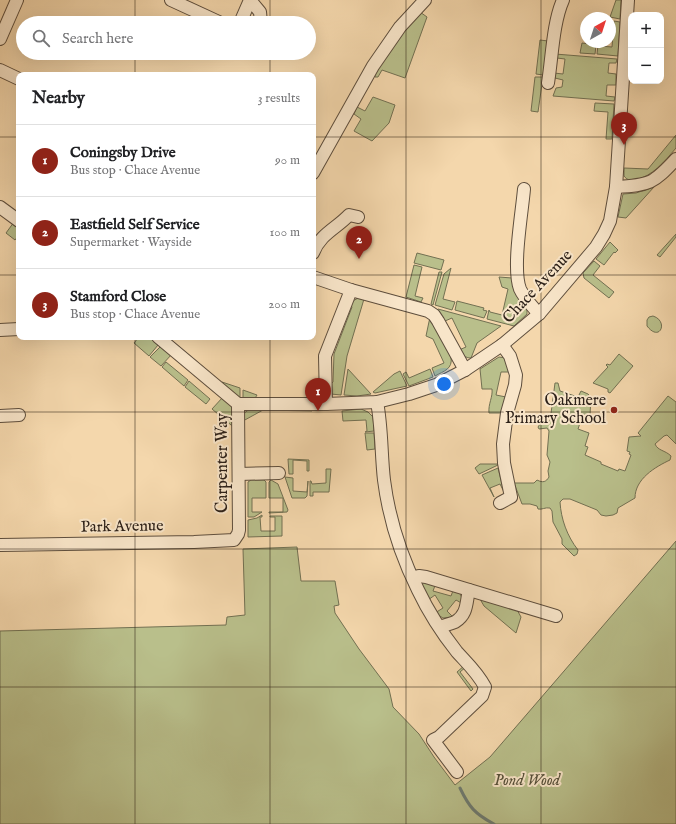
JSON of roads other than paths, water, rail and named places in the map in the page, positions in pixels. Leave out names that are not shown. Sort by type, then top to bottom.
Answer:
[{"type":"street","points":[[0,39],[5,12],[17,0]]},
{"type":"street","points":[[171,0],[206,16]]},
{"type":"street","points":[[243,16],[250,0],[260,12],[260,16]]},
{"type":"street","points":[[316,168],[373,66],[400,27],[425,0]]},
{"type":"street","points":[[548,83],[557,22],[563,0]]},
{"type":"street","name":"Chace Avenue","points":[[238,404],[326,404],[377,402],[409,394],[429,387],[465,370],[502,345],[538,314],[596,247],[604,234],[611,215],[616,187],[628,0]]},
{"type":"street","points":[[0,70],[16,78]]},
{"type":"street","points":[[616,187],[645,184],[653,181],[676,159]]},
{"type":"street","points":[[524,189],[516,269],[520,288],[528,302],[538,314]]},
{"type":"street","points":[[0,207],[16,219]]},
{"type":"street","points":[[316,247],[320,239],[349,215],[358,217]]},
{"type":"street","points":[[316,278],[351,290],[428,311],[434,315],[438,321],[465,370]]},
{"type":"street","points":[[326,404],[325,356],[351,290]]},
{"type":"street","points":[[0,330],[16,329]]},
{"type":"street","name":"Carpenter Way","points":[[162,340],[238,404],[239,530]]},
{"type":"street","points":[[500,503],[511,497],[504,464],[503,444],[507,414],[515,385],[516,375],[510,356],[502,345]]},
{"type":"street","points":[[377,402],[384,481],[388,504],[399,546],[418,591],[440,628],[457,651],[476,672],[485,687],[482,696],[433,740],[456,772]]},
{"type":"street","points":[[0,416],[19,415]]},
{"type":"street","points":[[239,474],[279,473]]},
{"type":"street","name":"Park Avenue","points":[[0,545],[231,541],[236,538],[239,530]]},
{"type":"street","points":[[413,578],[419,576],[426,577],[556,616]]},
{"type":"street","points":[[440,628],[446,624],[454,622],[462,615],[468,604],[469,590]]},
{"type":"waterway","points":[[460,788],[466,800],[473,809],[482,817],[494,824]]},
{"type":"place","name":"Stamford Close","points":[[624,145]]},
{"type":"place","name":"Eastfield Self Service","points":[[359,259]]},
{"type":"place","name":"Oakmere Primary School","points":[[614,410]]},
{"type":"place","name":"Coningsby Drive","points":[[318,411]]},
{"type":"park label","name":"Pond Wood","points":[[527,781]]}]
